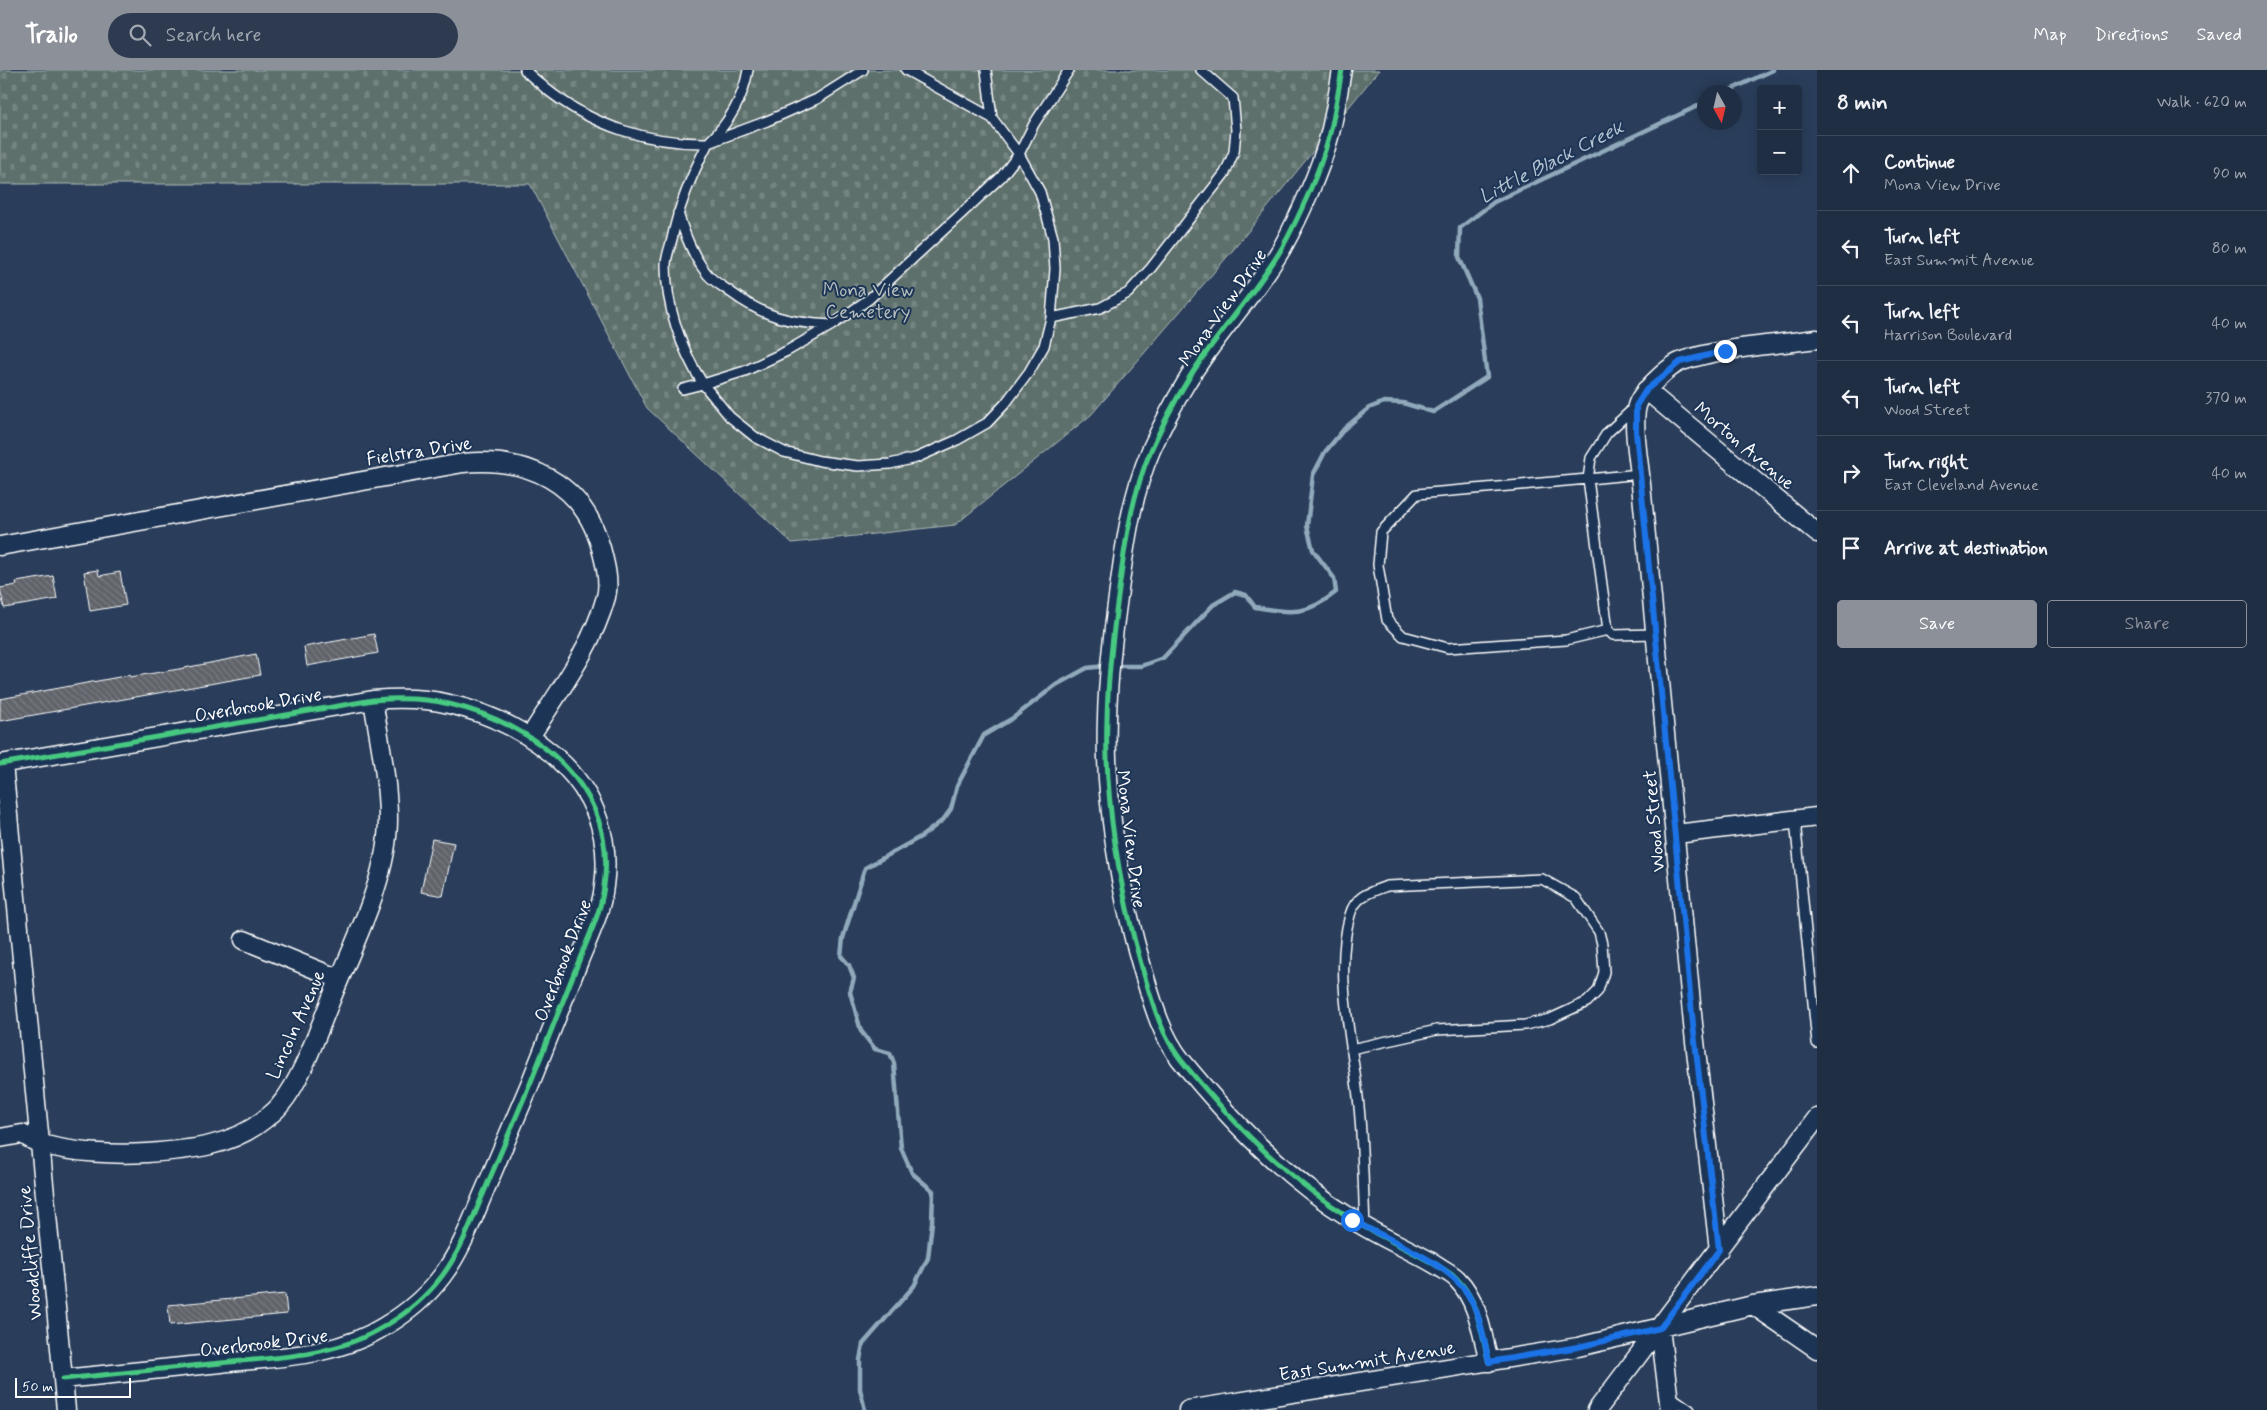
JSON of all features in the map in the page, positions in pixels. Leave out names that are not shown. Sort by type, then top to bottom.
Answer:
[{"type":"street","name":"Mona View Drive","points":[[1342,70],[1330,136],[1315,176],[1283,246],[1256,288],[1187,382],[1150,451],[1134,504],[1124,548],[1110,673],[1107,720],[1108,759],[1114,821],[1127,915],[1155,1012],[1175,1053],[1214,1101],[1251,1141],[1325,1202],[1365,1227],[1419,1255],[1456,1278],[1468,1294],[1478,1315],[1489,1362]]},
{"type":"street","points":[[1636,406],[1646,390],[1680,362],[1725,351],[1817,339]]},
{"type":"street","name":"Morton Avenue","points":[[1646,390],[1817,533]]},
{"type":"street","name":"Wood Street","points":[[1636,406],[1636,432],[1694,1034],[1719,1250]]},
{"type":"street","name":"Fielstra Drive","points":[[0,546],[464,463],[500,461],[526,467],[552,478],[569,492],[588,516],[599,540],[605,564],[606,594],[597,625],[581,657],[530,737]]},
{"type":"street","name":"Overbrook Drive","points":[[1,764],[373,700],[404,699],[446,703],[472,710],[503,722],[552,752],[573,773],[589,796],[600,825],[606,862],[601,905],[518,1111],[458,1251],[440,1279],[415,1306],[382,1329],[355,1342],[326,1351],[63,1379]]},
{"type":"street","name":"Lincoln Avenue","points":[[0,1138],[22,1134],[40,1144],[134,1154],[208,1147],[242,1134],[282,1104],[304,1066],[375,889],[385,848],[388,820],[385,780],[373,700]]},
{"type":"street","name":"Woodcliffe Drive","points":[[1,764],[66,1410]]},
{"type":"street","points":[[1676,834],[1817,817]]},
{"type":"street","points":[[244,940],[339,979]]},
{"type":"street","points":[[1597,1410],[1817,1118]]},
{"type":"street","name":"East Summit Avenue","points":[[1188,1410],[1578,1347],[1753,1305],[1817,1296]]},
{"type":"street","points":[[1753,1305],[1817,1349]]},
{"type":"street","points":[[1660,1328],[1669,1402]]},
{"type":"lane","points":[[525,70],[554,95],[581,113],[616,129],[653,139],[680,143],[708,143],[767,121],[817,99],[863,70]]},
{"type":"lane","points":[[748,70],[734,112],[725,127],[708,143],[692,175],[678,213],[666,264],[670,306],[681,344],[703,384],[730,417],[755,437],[784,452],[820,461],[848,465],[890,464],[916,458],[956,440],[987,423],[1005,404],[1029,372],[1044,346],[1051,318],[1055,269],[1053,238],[1040,192],[1019,154],[992,118],[906,70]]},
{"type":"lane","points":[[986,70],[992,118]]},
{"type":"lane","points":[[683,389],[745,371],[787,351],[832,325],[868,299],[1001,177],[1019,154],[1034,124],[1069,70]]},
{"type":"lane","points":[[1051,318],[1100,308],[1128,293],[1225,173],[1234,152],[1236,130],[1233,98],[1201,70]]},
{"type":"lane","points":[[678,213],[690,246],[708,276],[742,301],[766,315],[805,324],[832,325]]},
{"type":"lane","points":[[1636,406],[1607,433],[1591,458],[1588,479],[1608,630],[1613,635],[1656,634]]},
{"type":"lane","points":[[1608,630],[1566,640],[1448,648],[1403,636],[1387,620],[1378,565],[1381,532],[1417,494],[1640,474]]},
{"type":"lane","points":[[1795,820],[1817,1043]]},
{"type":"lane","points":[[1351,1049],[1437,1030],[1525,1025],[1550,1019],[1588,1002],[1598,991],[1604,972],[1602,944],[1598,932],[1576,898],[1542,879],[1387,886],[1362,894],[1350,913],[1344,952],[1346,1017],[1358,1098],[1365,1227]]},
{"type":"lane","points":[[1669,1402],[1690,1410]]},
{"type":"green space","name":"Mona View Cemetery","points":[[0,70],[1379,70],[1233,250],[1091,415],[955,525],[792,543],[647,408],[530,184],[0,184]]},
{"type":"building","points":[[98,570],[99,576],[120,572],[126,605],[90,611],[84,572]]},
{"type":"building","points":[[53,576],[57,599],[4,608],[0,588],[17,585],[16,582]]},
{"type":"building","points":[[374,634],[378,653],[307,666],[304,647]]},
{"type":"building","points":[[256,654],[260,675],[0,721],[0,699]]},
{"type":"building","points":[[432,839],[454,843],[443,896],[421,892]]},
{"type":"building","points":[[285,1294],[287,1314],[170,1325],[168,1305]]},
{"type":"waterway","name":"Little Black Creek","points":[[1741,85],[1773,70]]},
{"type":"waterway","name":"Little Black Creek","points":[[1113,666],[1141,666],[1163,658],[1213,605],[1235,592],[1246,595],[1255,607],[1278,611],[1307,609],[1326,600],[1336,592],[1334,578],[1313,550],[1307,526],[1313,475],[1325,452],[1345,428],[1369,408],[1384,402],[1403,403],[1433,412],[1487,377],[1477,298],[1459,257],[1460,228],[1494,202],[1697,106]]},
{"type":"waterway","name":"Little Black Creek","points":[[865,1410],[860,1389],[860,1360],[863,1344],[914,1286],[928,1258],[933,1191],[912,1173],[901,1148],[894,1063],[890,1053],[875,1049],[861,1031],[850,992],[854,978],[849,965],[841,956],[843,938],[865,868],[922,836],[943,820],[951,809],[957,786],[984,735],[1013,718],[1056,685],[1087,668],[1105,666]]},
{"type":"cycle path","points":[[1342,70],[1333,120],[1325,150],[1315,179],[1295,222],[1271,266],[1209,349],[1181,391],[1167,416],[1144,467],[1134,501],[1124,554],[1110,670],[1107,749],[1111,813],[1115,846],[1135,941],[1158,1017],[1174,1050],[1200,1083],[1239,1126],[1304,1185],[1327,1203],[1362,1225],[1427,1260],[1457,1279],[1464,1287],[1475,1307],[1489,1362]]},
{"type":"cycle path","points":[[0,764],[373,700],[430,701],[449,704],[481,714],[512,727],[540,744],[564,765],[584,790],[598,819],[605,851],[604,886],[597,916],[530,1084],[460,1246],[442,1276],[416,1304],[401,1316],[366,1336],[326,1350],[285,1357],[63,1379]]},
{"type":"route","points":[[1352,1220],[1419,1255],[1456,1278],[1468,1294],[1478,1315],[1489,1362],[1578,1347],[1660,1328],[1719,1250],[1693,1024],[1636,432],[1636,406],[1646,390],[1680,362],[1725,351]]}]
